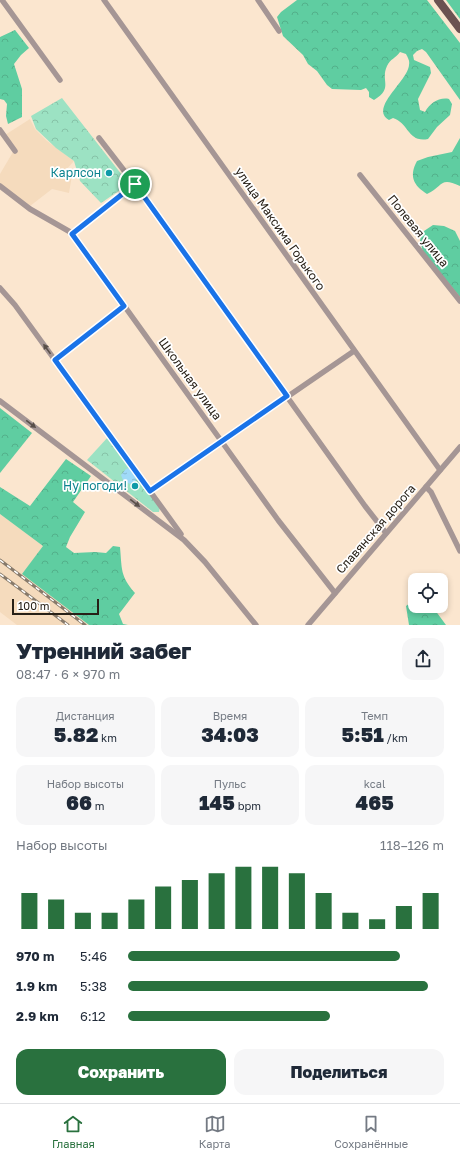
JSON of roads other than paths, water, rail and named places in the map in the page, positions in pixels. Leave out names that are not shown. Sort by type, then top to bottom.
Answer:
[{"type":"main road","points":[[438,0],[460,29]]},
{"type":"street","points":[[2,0],[60,80]]},
{"type":"street","name":"улица Максима Горького","points":[[104,0],[440,470]]},
{"type":"street","points":[[258,0],[280,30]]},
{"type":"street","points":[[0,130],[15,151]]},
{"type":"street","points":[[99,138],[135,184],[365,506],[386,532]]},
{"type":"street","name":"Полевая улица","points":[[360,174],[460,301]]},
{"type":"street","points":[[0,186],[30,209],[72,234],[135,184]]},
{"type":"street","name":"Школьная улица","points":[[72,234],[278,520],[335,593]]},
{"type":"street","points":[[0,288],[15,305],[184,540]]},
{"type":"street","points":[[55,360],[124,306]]},
{"type":"street","points":[[150,491],[354,351]]},
{"type":"street","points":[[0,400],[184,540],[206,562],[256,625]]},
{"type":"street","name":"Славянская дорога","points":[[308,625],[460,447]]},
{"type":"street","points":[[426,487],[431,492],[460,551]]},
{"type":"street","points":[[158,520],[166,514]]},
{"type":"water","points":[[129,468],[136,478],[135,482],[130,484],[123,480],[121,475],[126,469]]},
{"type":"railway","points":[[0,560],[85,625]]},
{"type":"railway","points":[[0,574],[68,625]]},
{"type":"place","name":"Карлсон","points":[[109,173]]},
{"type":"place","name":"Ну погоди!","points":[[135,486]]}]
